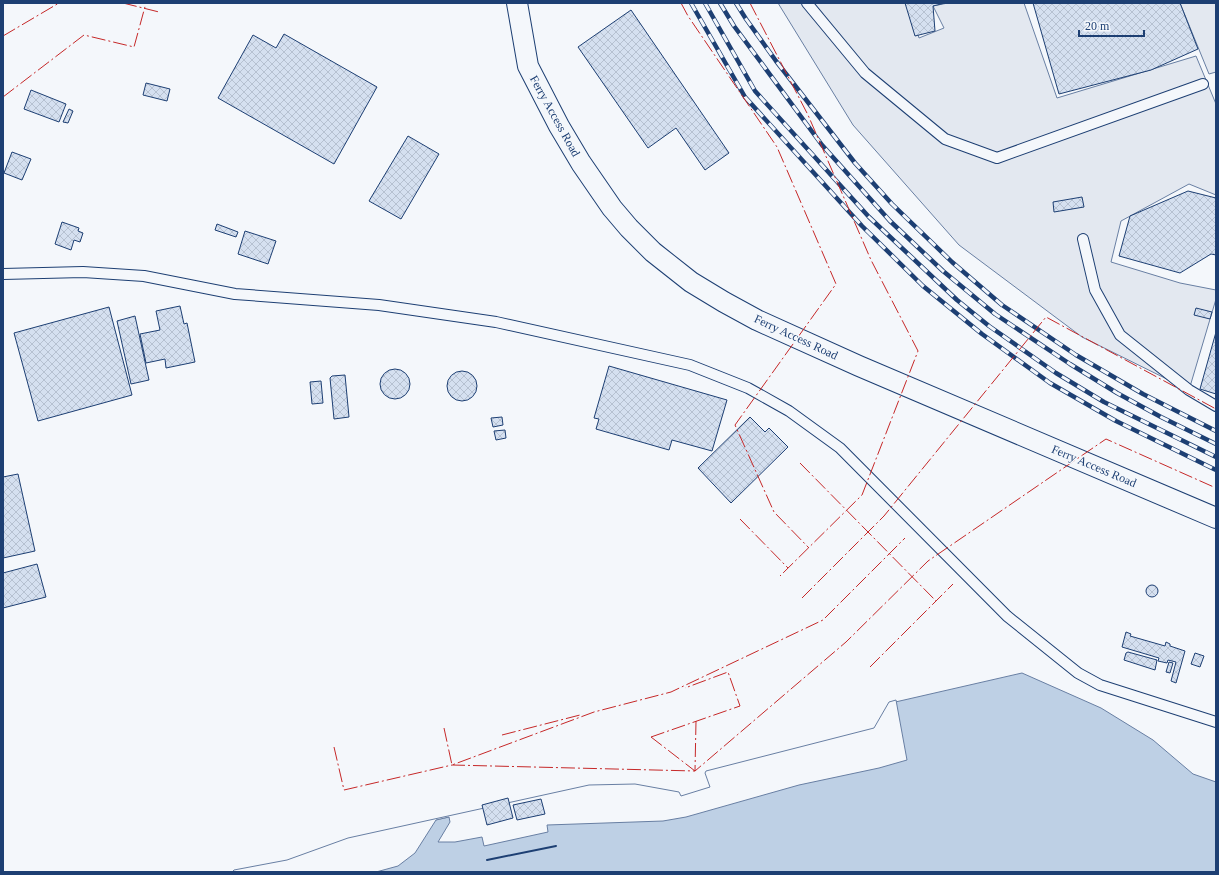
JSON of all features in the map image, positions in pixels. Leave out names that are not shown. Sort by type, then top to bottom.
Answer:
[{"type":"street","name":"Ferry Access Road","points":[[517,3],[528,66],[580,163],[612,208],[629,228],[653,252],[691,282],[756,320],[838,357],[1216,518]]},
{"type":"lane","points":[[807,3],[865,73],[945,139],[997,158],[1203,84]]},
{"type":"lane","points":[[1083,239],[1095,290],[1120,335],[1189,390],[1216,406]]},
{"type":"lane","points":[[3,274],[82,272],[144,276],[235,294],[380,305],[496,322],[690,365],[748,388],[789,411],[840,448],[1007,616],[1078,673],[1100,685],[1216,722]]},
{"type":"shaded area","points":[[778,3],[909,3],[919,38],[944,28],[933,6],[948,3],[1024,3],[1057,98],[1196,56],[1216,104],[1216,195],[1189,184],[1121,221],[1111,262],[1180,283],[1216,290],[1216,299],[1189,390],[1082,337],[959,245],[853,125]]},
{"type":"shaded area","points":[[1180,3],[1216,3],[1216,72],[1209,74]]},
{"type":"water","points":[[1022,673],[1101,708],[1153,740],[1193,774],[1216,782],[1216,872],[234,872],[288,862],[348,840],[444,818],[541,799],[680,799],[875,730],[891,703]]},
{"type":"pier","points":[[896,700],[907,760],[879,768],[799,785],[686,817],[663,821],[547,825],[548,832],[484,846],[482,837],[455,842],[438,842],[450,822],[449,817],[436,820],[415,853],[398,866],[376,872],[232,872],[234,870],[287,860],[348,838],[589,785],[635,784],[679,792],[681,796],[710,787],[705,773],[706,771],[874,728],[889,702]]},
{"type":"building","points":[[905,3],[945,3],[933,6],[935,31],[915,36]]},
{"type":"building","points":[[1033,3],[1180,3],[1198,49],[1151,70],[1059,94]]},
{"type":"building","points":[[631,10],[729,153],[705,170],[676,128],[648,148],[578,47]]},
{"type":"building","points":[[284,34],[377,87],[334,164],[218,98],[253,35],[276,48]]},
{"type":"building","points":[[146,83],[170,89],[167,101],[143,95]]},
{"type":"building","points":[[31,90],[66,104],[59,122],[24,109]]},
{"type":"building","points":[[69,109],[73,111],[68,123],[63,122]]},
{"type":"building","points":[[408,136],[439,154],[401,219],[369,201]]},
{"type":"building","points":[[12,152],[31,159],[22,180],[4,173]]},
{"type":"building","points":[[1188,191],[1216,198],[1216,255],[1211,254],[1180,273],[1119,256],[1130,216]]},
{"type":"building","points":[[1082,197],[1084,207],[1054,212],[1053,202]]},
{"type":"building","points":[[62,222],[79,228],[78,231],[83,233],[80,242],[74,240],[71,250],[55,244]]},
{"type":"building","points":[[217,224],[238,232],[236,237],[215,230]]},
{"type":"building","points":[[245,231],[276,241],[268,264],[238,254]]},
{"type":"building","points":[[180,306],[184,324],[187,323],[195,362],[166,368],[165,359],[146,363],[140,334],[160,330],[156,311]]},
{"type":"building","points":[[109,307],[132,395],[38,421],[14,333]]},
{"type":"building","points":[[1196,308],[1212,312],[1210,319],[1194,315]]},
{"type":"building","points":[[135,316],[149,380],[131,384],[117,321]]},
{"type":"building","points":[[1216,332],[1216,394],[1200,389]]},
{"type":"building","points":[[609,366],[727,400],[712,451],[672,440],[669,450],[596,429],[599,419],[594,418]]},
{"type":"building","points":[[395,369],[406,373],[410,384],[406,395],[395,399],[384,395],[380,384],[384,373]]},
{"type":"building","points":[[462,371],[473,375],[477,386],[473,397],[462,401],[451,397],[447,386],[451,375]]},
{"type":"building","points":[[345,375],[349,417],[334,419],[330,378],[332,376]]},
{"type":"building","points":[[321,381],[323,403],[312,404],[310,382]]},
{"type":"building","points":[[502,417],[503,425],[493,427],[491,418]]},
{"type":"building","points":[[750,417],[765,432],[769,428],[788,447],[731,503],[698,468]]},
{"type":"building","points":[[505,430],[506,438],[496,440],[494,431]]},
{"type":"building","points":[[18,474],[35,551],[3,558],[3,477]]},
{"type":"building","points":[[37,564],[46,597],[3,608],[3,573]]},
{"type":"building","points":[[1154,585],[1157,586],[1157,596],[1150,597],[1147,596],[1146,589],[1147,586]]},
{"type":"building","points":[[1126,632],[1131,634],[1130,636],[1165,646],[1166,642],[1170,644],[1170,646],[1185,651],[1176,683],[1171,681],[1176,662],[1168,660],[1167,663],[1158,661],[1159,658],[1122,647]]},
{"type":"building","points":[[1128,652],[1157,660],[1155,670],[1124,660],[1126,653]]},
{"type":"building","points":[[1195,653],[1204,656],[1200,667],[1191,664]]},
{"type":"building","points":[[1169,662],[1173,663],[1170,673],[1166,672]]},
{"type":"building","points":[[508,798],[513,818],[487,825],[482,805]]},
{"type":"building","points":[[541,799],[545,814],[517,820],[513,805]]},
{"type":"railway","points":[[691,3],[745,97],[862,226],[923,286],[982,334],[1050,383],[1116,421],[1216,470]]},
{"type":"railway","points":[[705,3],[755,91],[869,217],[957,300],[989,326],[1056,373],[1104,402],[1216,457]]},
{"type":"railway","points":[[720,3],[734,26],[822,145],[890,221],[943,271],[995,314],[1070,364],[1117,393],[1216,444]]},
{"type":"railway","points":[[736,3],[776,61],[855,163],[892,204],[952,262],[1002,305],[1076,355],[1143,394],[1216,431]]},
{"type":"wall","points":[[487,860],[556,846]]},
{"type":"power","points":[[3,36],[59,3]]},
{"type":"power","points":[[123,3],[159,12]]},
{"type":"power","points":[[3,97],[84,35],[134,47],[146,3]]},
{"type":"power","points":[[681,3],[688,16],[777,147],[836,284],[735,425],[774,512],[809,548]]},
{"type":"power","points":[[750,3],[808,115],[871,260],[918,351],[862,495],[780,576]]},
{"type":"power","points":[[802,598],[884,516],[1046,317],[1216,409]]},
{"type":"power","points":[[696,721],[695,771],[846,642],[928,561],[1106,439],[1216,488]]},
{"type":"power","points":[[800,463],[936,601]]},
{"type":"power","points":[[740,519],[788,568]]},
{"type":"power","points":[[444,728],[452,765],[594,712],[671,692],[823,620],[905,538]]},
{"type":"power","points":[[870,667],[953,584]]},
{"type":"power","points":[[651,737],[740,706],[728,672],[685,688]]},
{"type":"power","points":[[502,735],[580,715]]},
{"type":"power","points":[[334,747],[344,790],[452,765],[695,771],[651,737]]}]
